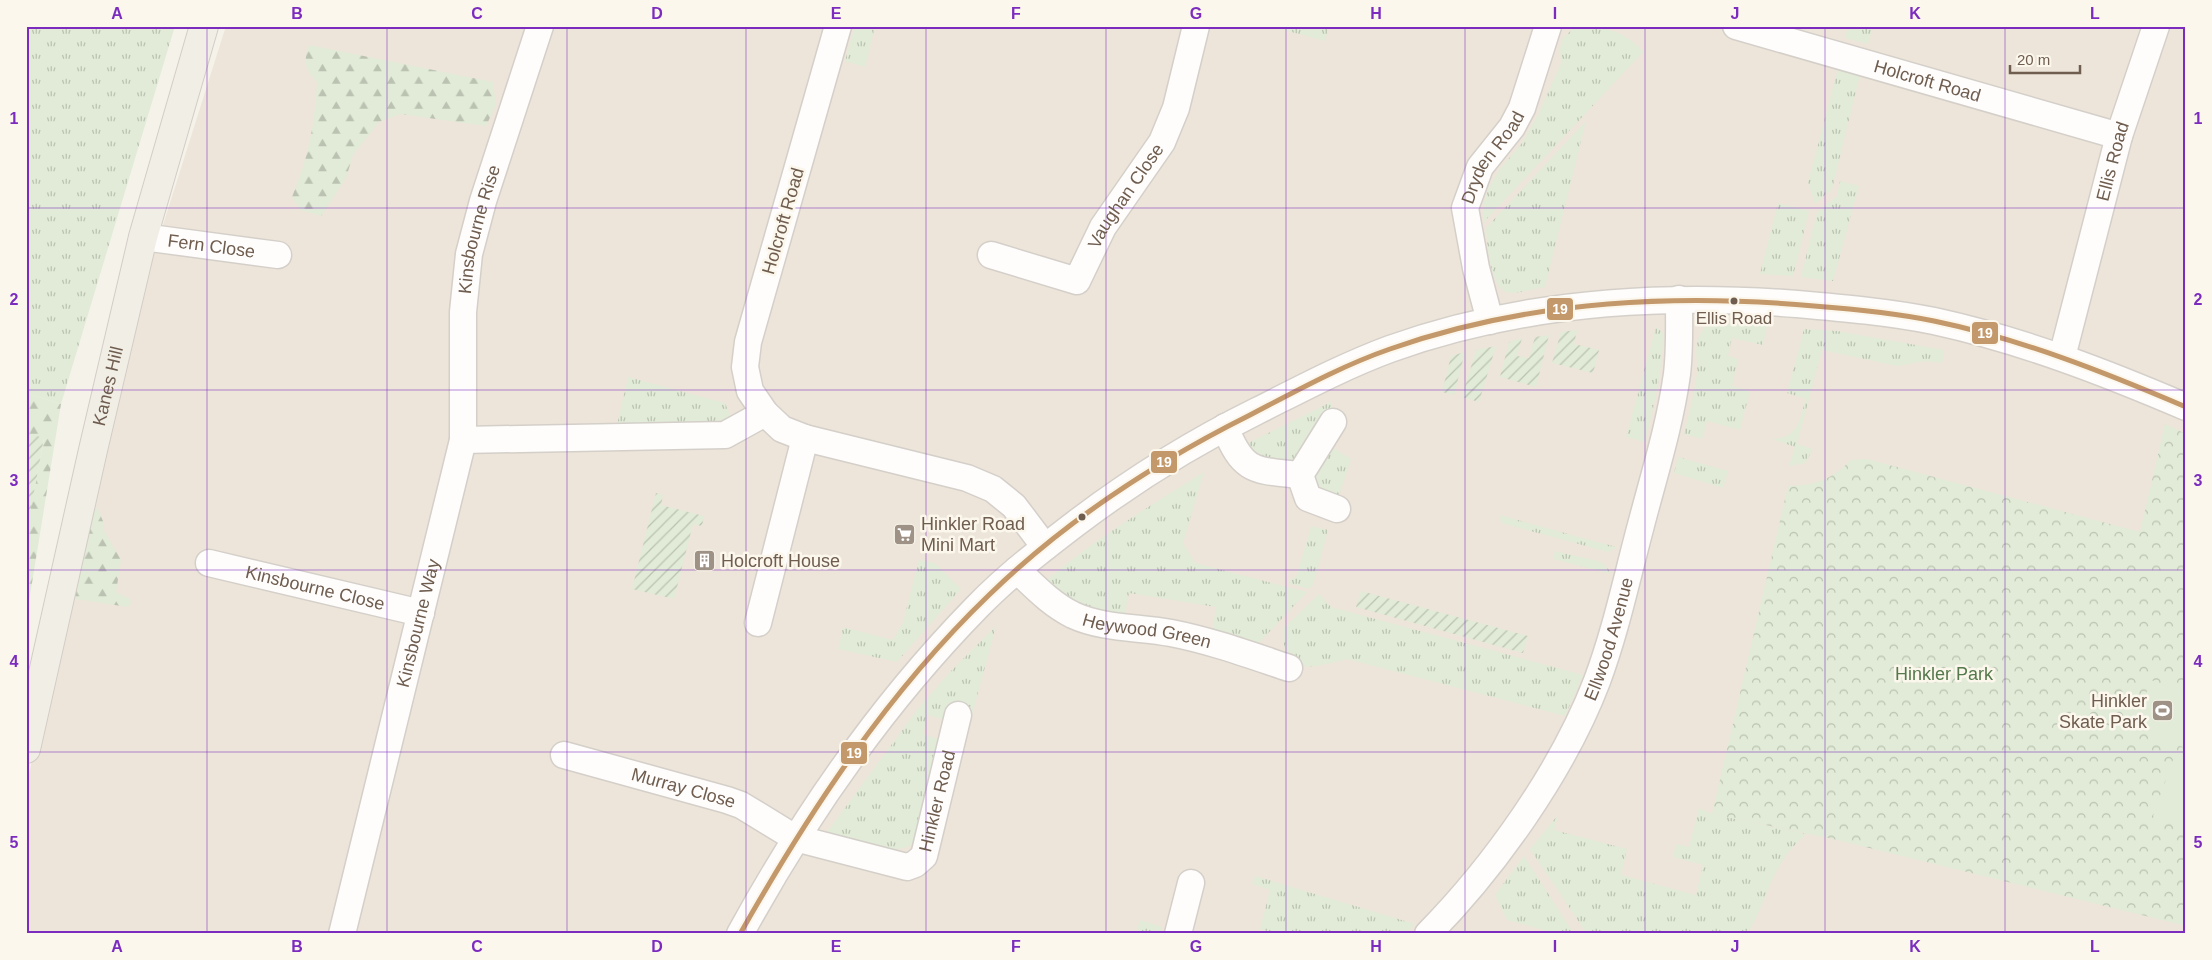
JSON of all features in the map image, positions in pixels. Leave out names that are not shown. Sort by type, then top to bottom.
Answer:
[{"type":"main road","name":"Kanes Hill","points":[[26,749],[92,450],[143,237],[204,26]]},
{"type":"street","name":"Kinsbourne Rise","points":[[464,440],[463,312],[470,254],[483,201],[540,26]]},
{"type":"street","name":"Holcroft Road","points":[[838,26],[748,342],[745,367],[750,391],[765,413],[782,428],[805,438],[967,478],[992,489],[1014,506],[1045,547]]},
{"type":"street","name":"Vaughan Close","points":[[991,255],[1077,281],[1102,227],[1162,142],[1176,108],[1196,26]]},
{"type":"street","name":"Dryden Road","points":[[1490,321],[1476,268],[1465,208],[1480,167],[1512,127],[1522,108],[1548,26]]},
{"type":"street","name":"Holcroft Road","points":[[1736,26],[2119,136]]},
{"type":"street","name":"Ellis Road","points":[[2062,357],[2119,136],[2156,26]]},
{"type":"street","name":"Fern Close","points":[[143,237],[278,255]]},
{"type":"street","name":"Ellwood Avenue","points":[[1428,934],[1467,892],[1511,834],[1569,742],[1598,680],[1667,427],[1677,374],[1679,299]]},
{"type":"street","points":[[740,934],[795,838],[858,746],[922,668],[977,606],[1017,570],[1045,547],[1150,470],[1225,427],[1326,377],[1390,350],[1490,321],[1575,306],[1625,300],[1734,300],[1836,307],[1933,321],[2062,357],[2186,407]]},
{"type":"street","points":[[464,440],[725,435],[765,413]]},
{"type":"street","points":[[1300,475],[1333,422]]},
{"type":"street","points":[[1225,427],[1232,446],[1247,465],[1269,471],[1300,475]]},
{"type":"street","points":[[758,623],[805,438]]},
{"type":"street","name":"Kinsbourne Way","points":[[342,934],[464,440]]},
{"type":"street","points":[[1300,475],[1308,498],[1330,511]]},
{"type":"street","name":"Kinsbourne Close","points":[[209,564],[421,613]]},
{"type":"street","name":"Heywood Green","points":[[1017,570],[1051,602],[1075,616],[1104,624],[1171,633],[1223,646],[1289,668]]},
{"type":"street","name":"Hinkler Road","points":[[795,838],[907,867],[915,864],[924,856],[948,724]]},
{"type":"street","name":"Murray Close","points":[[564,755],[728,800],[741,805],[795,838]]},
{"type":"street","points":[[1178,934],[1191,883]]},
{"type":"shaded area","points":[[226,26],[2186,26],[2186,934],[26,934],[26,787],[101,452],[151,263]]},
{"type":"green space","points":[[26,26],[175,26],[61,404],[26,393]]},
{"type":"green space","points":[[855,26],[875,26],[865,67],[845,61]]},
{"type":"green space","points":[[1269,26],[1329,26],[1325,41]]},
{"type":"green space","points":[[1576,26],[1595,27],[1613,31],[1629,39],[1643,52],[1484,222],[1484,202],[1488,189],[1500,169],[1522,143],[1539,113],[1561,63],[1560,48],[1563,38]]},
{"type":"green space","points":[[1848,26],[1873,26],[1868,44],[1845,38]]},
{"type":"green space","points":[[309,45],[493,82],[496,105],[486,126],[400,114],[379,122],[353,155],[346,178],[321,216],[300,210],[292,197],[310,141],[317,82],[306,65]]},
{"type":"green space","points":[[1838,69],[1860,75],[1832,189],[1815,204],[1808,182]]},
{"type":"green space","points":[[1586,121],[1545,287],[1514,293],[1503,290],[1494,276],[1491,266],[1486,228]]},
{"type":"green space","points":[[1840,181],[1859,186],[1833,281],[1801,277],[1817,212],[1837,196]]},
{"type":"green space","points":[[1778,203],[1809,211],[1793,276],[1760,274]]},
{"type":"green space","points":[[1708,323],[1767,326],[1763,345],[1732,338],[1728,356],[1738,359],[1732,386],[1750,391],[1740,430],[1707,421],[1702,439],[1684,434],[1696,381],[1698,339]]},
{"type":"green space","points":[[1656,327],[1663,333],[1663,347],[1657,388],[1645,442],[1626,437]]},
{"type":"green space","points":[[1804,329],[1837,331],[1944,350],[1942,363],[1925,361],[1897,366],[1822,350],[1797,444],[1813,449],[1805,463],[1789,466],[1795,447],[1772,439],[1781,438],[1793,431],[1799,421],[1806,399],[1787,393]]},
{"type":"green space","points":[[1577,330],[1574,344],[1599,350],[1593,373],[1552,363],[1561,332]]},
{"type":"green space","points":[[1549,335],[1536,387],[1500,377],[1509,342],[1522,338],[1517,356],[1529,358],[1535,337]]},
{"type":"green space","points":[[1496,346],[1479,402],[1462,397],[1476,350]]},
{"type":"green space","points":[[1465,352],[1454,395],[1442,392],[1451,356]]},
{"type":"green space","points":[[628,377],[725,403],[731,418],[719,421],[617,425]]},
{"type":"green space","points":[[26,393],[61,404],[26,620],[26,532],[44,439],[26,433]]},
{"type":"green space","points":[[1331,402],[1333,410],[1299,462],[1260,462],[1240,447]]},
{"type":"green space","name":"Hinkler Park","points":[[2165,424],[2186,434],[2186,926],[1833,839],[1712,814],[1788,486],[1815,483],[1830,477],[1851,460],[1867,459],[2140,532]]},
{"type":"green space","points":[[26,433],[44,438],[26,535]]},
{"type":"green space","points":[[1328,448],[1333,448],[1351,459],[1337,502],[1319,498],[1310,477]]},
{"type":"green space","points":[[1678,457],[1728,471],[1723,488],[1674,473]]},
{"type":"green space","points":[[1204,472],[1183,543],[1195,563],[1307,592],[1257,645],[1212,633],[1216,607],[1129,593],[1124,618],[1084,612],[1043,583],[1101,538]]},
{"type":"green space","points":[[656,493],[663,495],[661,505],[704,516],[702,526],[693,524],[674,599],[632,589]]},
{"type":"green space","points":[[90,506],[97,508],[103,521],[104,531],[121,560],[116,592],[130,599],[131,603],[128,607],[69,598]]},
{"type":"green space","points":[[1500,515],[1617,547],[1608,552],[1501,523]]},
{"type":"green space","points":[[1311,526],[1328,530],[1313,585],[1309,589],[1288,583],[1297,575]]},
{"type":"green space","points":[[1555,551],[1602,562],[1612,574],[1553,559]]},
{"type":"green space","points":[[919,560],[935,563],[961,589],[897,662],[838,649],[843,627],[893,640],[903,622]]},
{"type":"green space","points":[[1361,591],[1528,636],[1523,653],[1356,607]]},
{"type":"green space","points":[[1319,594],[1331,607],[1583,675],[1565,716],[1347,659],[1323,665],[1302,666],[1288,656],[1284,645],[1283,629]]},
{"type":"green space","points":[[996,626],[972,715],[953,711],[949,721],[928,715],[923,734],[944,741],[914,844],[892,850],[870,848],[825,835],[917,710],[951,671]]},
{"type":"green space","name":"Hinkler Skate Park","points":[[2151,680],[2186,693],[2186,748],[2133,729]]},
{"type":"green space","points":[[2174,757],[2186,761],[2186,828],[2153,816]]},
{"type":"green space","points":[[1699,808],[1712,814],[1806,834],[1788,853],[1778,869],[1747,934],[1587,934],[1530,849],[1558,815],[1554,830],[1627,849],[1621,875],[1696,895],[1703,865],[1673,857],[1676,844],[1689,847]]},
{"type":"green space","points":[[1524,856],[1574,934],[1543,934],[1544,930],[1507,920],[1495,895]]},
{"type":"green space","points":[[1255,876],[1415,924],[1405,934],[1277,934],[1260,929],[1270,890],[1252,884]]},
{"type":"green space","points":[[1140,920],[1162,927],[1161,934],[1136,934]]},
{"type":"transit line","name":"19","points":[[740,934],[766,888],[822,799],[884,713],[952,633],[1018,568],[1080,518],[1146,473],[1215,433],[1319,379],[1390,349],[1441,333],[1494,320],[1546,311],[1653,301],[1761,302],[1874,312],[1919,318],[1966,328],[2030,347],[2093,369],[2186,407]]},
{"type":"place","name":"Ellis Road","points":[[1734,301]]},
{"type":"place","name":"Hinkler Road Mini Mart","points":[[905,534]]},
{"type":"place","name":"Holcroft House","points":[[705,561]]},
{"type":"place","name":"Hinkler Skate Park","points":[[2163,711]]}]
